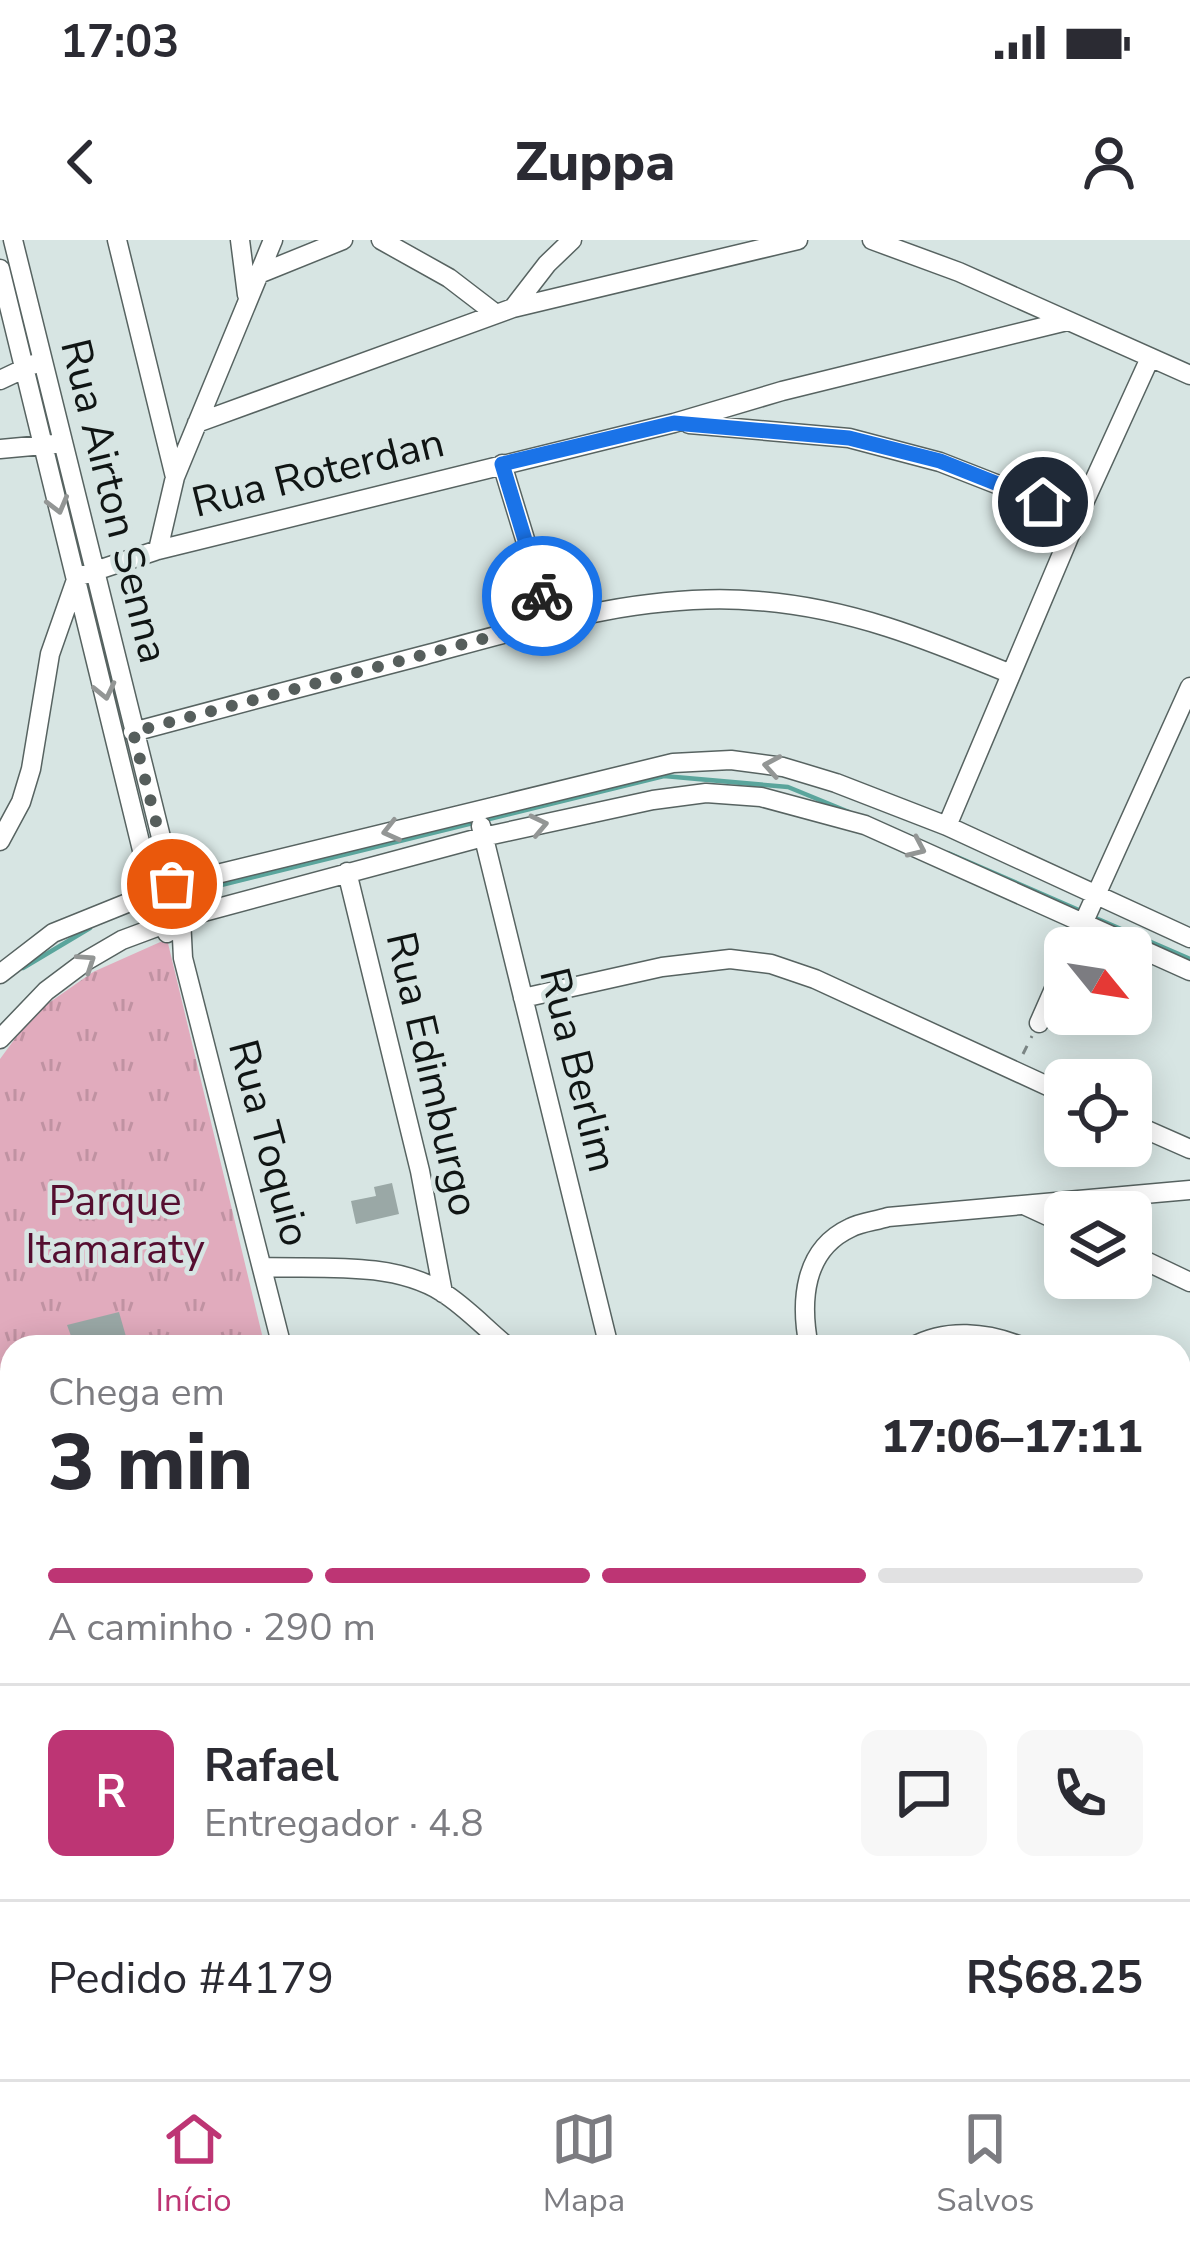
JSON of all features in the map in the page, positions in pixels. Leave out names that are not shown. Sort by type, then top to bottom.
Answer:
[{"type":"street","name":"Rua Airton Senna","points":[[13,240],[43,448],[77,577]]},
{"type":"street","points":[[117,240],[175,477]]},
{"type":"street","points":[[240,240],[247,298]]},
{"type":"street","points":[[158,550],[175,477],[273,240]]},
{"type":"street","points":[[259,274],[343,240]]},
{"type":"street","points":[[381,240],[505,311]]},
{"type":"street","points":[[505,311],[572,240]]},
{"type":"street","points":[[197,423],[505,311],[798,240]]},
{"type":"street","points":[[872,240],[959,272],[1190,376]]},
{"type":"street","name":"Rua Airton Senna","points":[[0,269],[64,441],[97,568],[171,922]]},
{"type":"street","name":"Rua Roterdan","points":[[77,577],[158,550],[1067,321]]},
{"type":"street","points":[[947,826],[1150,358]]},
{"type":"street","points":[[0,380],[34,364]]},
{"type":"street","points":[[674,423],[849,438],[940,461],[1078,516]]},
{"type":"street","points":[[0,449],[43,448],[64,441]]},
{"type":"street","points":[[502,464],[550,621]]},
{"type":"street","points":[[0,841],[21,802],[31,769],[50,654],[77,577]]},
{"type":"street","points":[[77,577],[162,888]]},
{"type":"street","points":[[133,732],[550,621],[657,604],[754,600],[825,610],[903,629],[1011,674]]},
{"type":"street","points":[[1082,927],[1190,687]]},
{"type":"street","points":[[0,1040],[46,991],[122,940],[347,872],[673,763],[730,760],[783,767],[947,826],[1190,971]]},
{"type":"street","points":[[0,974],[53,934],[162,888],[480,824],[706,793],[761,797],[865,825],[1090,909],[1190,938]]},
{"type":"street","name":"Rua Berlim","points":[[480,824],[606,1335]]},
{"type":"street","name":"Rua Edimburgo","points":[[347,872],[419,1171],[443,1293]]},
{"type":"street","name":"Rua Toquio","points":[[171,922],[279,1335]]},
{"type":"street","points":[[523,998],[662,968],[730,959],[771,964],[815,979],[1044,1084]]},
{"type":"street","points":[[1039,1023],[1044,1012]]},
{"type":"street","points":[[1152,1133],[1190,1150]]},
{"type":"street","points":[[807,1335],[804,1291],[820,1251],[849,1228],[888,1217],[1190,1190]]},
{"type":"street","points":[[1023,1205],[1044,1214]]},
{"type":"street","points":[[1152,1265],[1190,1282]]},
{"type":"street","points":[[265,1267],[375,1271],[416,1280],[443,1293],[494,1335]]},
{"type":"street","points":[[943,1335],[979,1335]]},
{"type":"path","points":[[1015,1071],[1039,1023]]},
{"type":"green space","name":"Parque Itamaraty","points":[[167,939],[262,1335],[0,1335],[0,1059],[33,1014],[93,972]]},
{"type":"building","points":[[392,1183],[399,1214],[356,1224],[351,1201],[376,1196],[374,1187]]},
{"type":"building","points":[[119,1312],[126,1335],[71,1335],[67,1325]]},
{"type":"waterway","points":[[185,894],[664,776],[788,787],[849,812]]},
{"type":"waterway","points":[[948,853],[1081,911]]},
{"type":"waterway","points":[[1091,916],[1190,959]]},
{"type":"waterway","points":[[23,968],[90,928]]},
{"type":"way so far","points":[[172,884],[133,732],[550,621],[542,596]]},
{"type":"route","points":[[542,596],[502,464],[674,423],[849,438],[940,461],[1043,502]]}]
